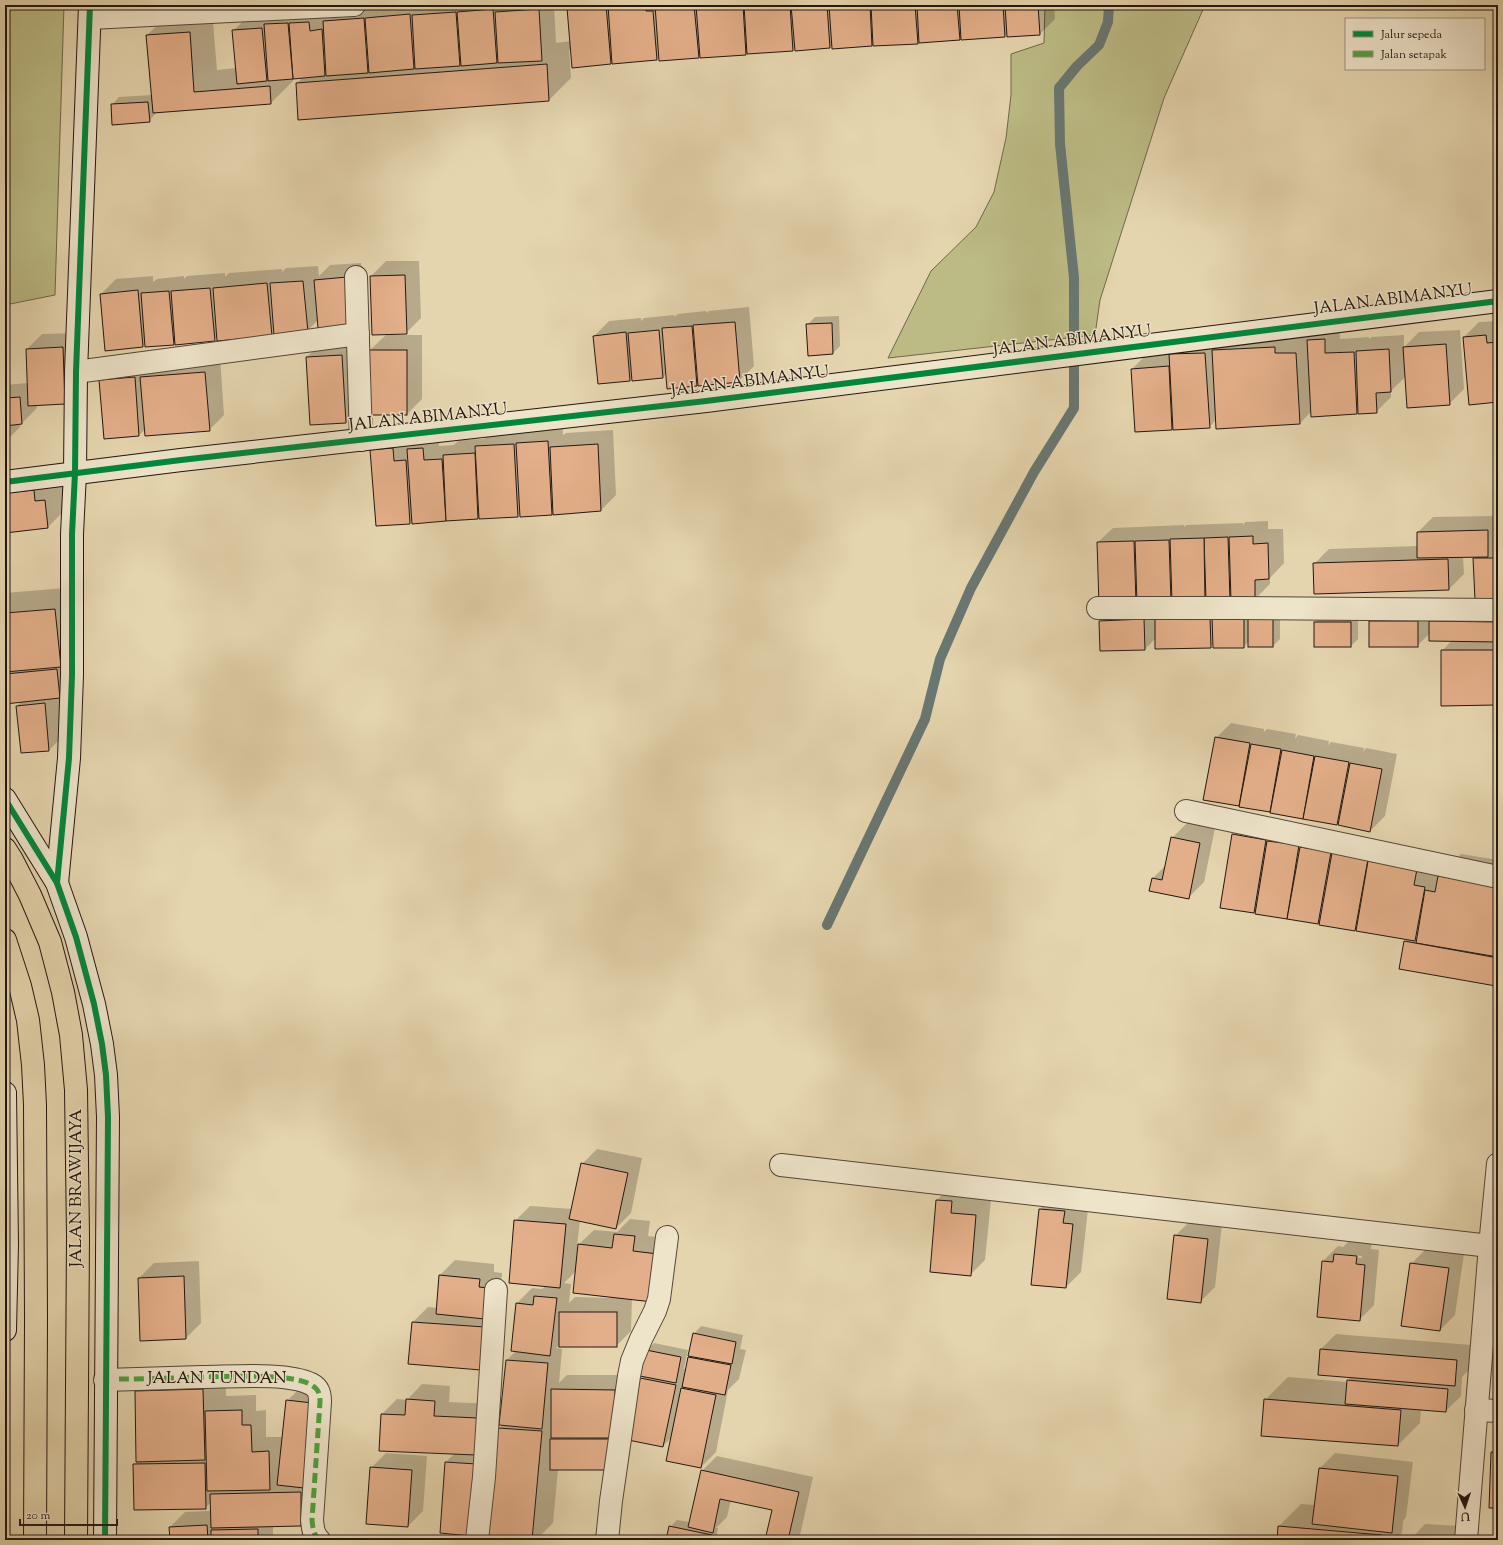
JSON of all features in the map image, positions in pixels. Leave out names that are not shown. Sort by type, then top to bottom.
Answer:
[{"type":"highway","name":"JALAN BRAWIJAYA","points":[[5,849],[30,895],[50,942],[63,992],[71,1035],[76,1090],[78,1236],[76,1540]]},
{"type":"highway","points":[[5,940],[20,986],[28,1020],[33,1065],[35,1105],[35,1540]]},
{"type":"street","points":[[57,884],[69,758],[72,674],[72,534],[75,473],[76,372],[90,11],[354,5]]},
{"type":"street","points":[[356,277],[361,440]]},
{"type":"street","name":"JALAN ABIMANYU","points":[[5,482],[361,440],[722,400],[1498,301]]},
{"type":"street","points":[[76,372],[358,334]]},
{"type":"street","points":[[1098,608],[1498,610]]},
{"type":"street","points":[[5,799],[57,884],[76,937],[94,1004],[102,1044],[106,1075],[108,1117],[105,1540]]},
{"type":"street","points":[[1186,811],[1498,877]]},
{"type":"street","points":[[5,1093],[5,1330]]},
{"type":"street","points":[[1466,1540],[1498,1164]]},
{"type":"street","points":[[782,1165],[1490,1246]]},
{"type":"street","points":[[607,1540],[628,1376],[632,1361],[641,1339],[655,1312],[659,1299],[668,1237]]},
{"type":"street","points":[[477,1540],[484,1477],[496,1290]]},
{"type":"street","name":"JALAN TUNDAN","points":[[105,1380],[241,1376],[288,1378],[303,1381],[312,1385],[320,1394],[312,1520],[315,1536],[319,1540]]},
{"type":"street","points":[[1476,1410],[1498,1410]]},
{"type":"shaded area","points":[[5,5],[64,5],[55,295],[5,305]]},
{"type":"shaded area","points":[[1045,5],[1205,5],[1164,98],[1100,300],[1095,335],[888,358],[931,271],[976,227],[994,192],[1006,138],[1011,95],[1011,54],[1044,43]]},
{"type":"building","points":[[606,5],[611,64],[572,68],[567,8]]},
{"type":"building","points":[[608,5],[645,5],[646,11],[653,11],[657,60],[612,64]]},
{"type":"building","points":[[655,5],[694,5],[699,58],[659,61]]},
{"type":"building","points":[[696,5],[743,5],[746,55],[700,58]]},
{"type":"building","points":[[744,5],[790,5],[793,51],[747,54]]},
{"type":"building","points":[[791,5],[827,5],[830,48],[795,51]]},
{"type":"building","points":[[829,5],[870,5],[872,46],[832,49]]},
{"type":"building","points":[[871,5],[915,5],[918,44],[873,46]]},
{"type":"building","points":[[917,5],[957,5],[960,40],[919,43]]},
{"type":"building","points":[[959,5],[1003,5],[1005,37],[961,40]]},
{"type":"building","points":[[1005,5],[1038,5],[1040,35],[1007,37]]},
{"type":"building","points":[[493,9],[497,63],[461,66],[457,12]]},
{"type":"building","points":[[539,9],[542,61],[498,63],[495,12]]},
{"type":"building","points":[[456,12],[460,66],[415,69],[412,15]]},
{"type":"building","points":[[410,14],[414,69],[369,73],[365,18]]},
{"type":"building","points":[[364,18],[368,73],[326,76],[323,21]]},
{"type":"building","points":[[309,22],[310,31],[322,29],[325,76],[293,79],[289,23]]},
{"type":"building","points":[[288,23],[293,79],[268,81],[264,24]]},
{"type":"building","points":[[262,28],[267,81],[237,84],[232,30]]},
{"type":"building","points":[[190,32],[194,92],[270,86],[271,104],[153,113],[146,35]]},
{"type":"building","points":[[547,64],[549,101],[298,120],[296,83]]},
{"type":"building","points":[[148,102],[150,122],[112,125],[111,104]]},
{"type":"building","points":[[405,275],[407,334],[372,335],[370,276]]},
{"type":"building","points":[[347,277],[351,325],[318,328],[314,280]]},
{"type":"building","points":[[303,281],[308,332],[274,335],[270,283]]},
{"type":"building","points":[[267,283],[272,336],[217,341],[213,288]]},
{"type":"building","points":[[210,288],[215,341],[175,345],[171,291]]},
{"type":"building","points":[[138,290],[143,347],[105,351],[100,294]]},
{"type":"building","points":[[169,291],[174,345],[145,347],[141,293]]},
{"type":"building","points":[[735,322],[740,382],[698,386],[693,325]]},
{"type":"building","points":[[832,323],[833,354],[808,356],[806,324]]},
{"type":"building","points":[[692,326],[697,386],[667,389],[662,328]]},
{"type":"building","points":[[659,330],[663,378],[632,381],[628,333]]},
{"type":"building","points":[[626,332],[630,381],[598,384],[593,336]]},
{"type":"building","points":[[1486,335],[1487,343],[1498,342],[1498,402],[1469,405],[1463,337]]},
{"type":"building","points":[[1325,339],[1325,353],[1354,352],[1357,414],[1311,417],[1307,340]]},
{"type":"building","points":[[1446,344],[1450,405],[1407,408],[1403,347]]},
{"type":"building","points":[[63,347],[65,404],[28,406],[26,349]]},
{"type":"building","points":[[1275,347],[1275,353],[1296,353],[1300,424],[1216,429],[1212,350]]},
{"type":"building","points":[[1389,349],[1391,392],[1376,393],[1377,413],[1358,414],[1356,351]]},
{"type":"building","points":[[369,350],[407,350],[407,415],[369,415]]},
{"type":"building","points":[[1205,353],[1210,428],[1173,430],[1169,354]]},
{"type":"building","points":[[342,355],[346,423],[310,425],[306,357]]},
{"type":"building","points":[[1169,366],[1172,430],[1135,432],[1131,369]]},
{"type":"building","points":[[205,372],[210,431],[145,436],[140,377]]},
{"type":"building","points":[[135,377],[139,436],[104,439],[99,380]]},
{"type":"building","points":[[20,397],[22,424],[5,426],[5,398]]},
{"type":"building","points":[[548,441],[552,515],[520,517],[516,443]]},
{"type":"building","points":[[514,444],[518,517],[479,519],[475,446]]},
{"type":"building","points":[[598,444],[601,511],[553,515],[550,447]]},
{"type":"building","points":[[393,448],[394,461],[406,460],[410,524],[376,526],[370,450]]},
{"type":"building","points":[[423,448],[424,460],[442,459],[446,521],[412,524],[407,449]]},
{"type":"building","points":[[475,453],[478,519],[446,521],[443,455]]},
{"type":"building","points":[[34,490],[35,501],[45,500],[48,528],[5,533],[5,493]]},
{"type":"building","points":[[1494,519],[1498,519],[1498,556],[1495,556]]},
{"type":"building","points":[[1488,530],[1488,557],[1417,558],[1417,532]]},
{"type":"building","points":[[1253,536],[1253,544],[1268,543],[1269,579],[1255,580],[1255,600],[1231,600],[1229,537]]},
{"type":"building","points":[[1228,537],[1230,600],[1206,601],[1204,538]]},
{"type":"building","points":[[1204,538],[1205,601],[1172,602],[1170,539]]},
{"type":"building","points":[[1169,540],[1171,602],[1137,604],[1135,541]]},
{"type":"building","points":[[1134,541],[1136,603],[1099,605],[1097,542]]},
{"type":"building","points":[[1473,558],[1498,558],[1498,599],[1475,600]]},
{"type":"building","points":[[1448,559],[1449,590],[1314,594],[1313,563]]},
{"type":"building","points":[[55,609],[61,667],[5,672],[5,613]]},
{"type":"building","points":[[1212,616],[1244,616],[1244,648],[1213,648]]},
{"type":"building","points":[[1210,618],[1211,648],[1155,649],[1155,619]]},
{"type":"building","points":[[1144,619],[1145,650],[1100,651],[1099,621]]},
{"type":"building","points":[[1248,619],[1273,619],[1273,647],[1248,647]]},
{"type":"building","points":[[1369,621],[1418,621],[1418,647],[1369,647]]},
{"type":"building","points":[[1429,621],[1498,622],[1498,642],[1429,641]]},
{"type":"building","points":[[1314,622],[1351,622],[1351,647],[1314,647]]},
{"type":"building","points":[[1441,650],[1495,650],[1496,705],[1441,706]]},
{"type":"building","points":[[57,669],[60,698],[5,704],[5,674]]},
{"type":"building","points":[[45,703],[49,751],[21,753],[16,706]]},
{"type":"building","points":[[1215,737],[1250,743],[1239,806],[1203,800]]},
{"type":"building","points":[[1251,744],[1281,749],[1270,812],[1239,807]]},
{"type":"building","points":[[1282,750],[1314,756],[1303,819],[1270,813]]},
{"type":"building","points":[[1315,756],[1349,762],[1337,825],[1303,819]]},
{"type":"building","points":[[1350,763],[1382,769],[1370,832],[1338,825]]},
{"type":"building","points":[[1232,834],[1266,840],[1254,913],[1220,908]]},
{"type":"building","points":[[1171,837],[1200,843],[1189,899],[1149,891],[1152,878],[1162,880]]},
{"type":"building","points":[[1267,841],[1299,845],[1287,919],[1255,914]]},
{"type":"building","points":[[1300,847],[1331,852],[1318,924],[1287,919]]},
{"type":"building","points":[[1332,853],[1368,859],[1355,931],[1319,925]]},
{"type":"building","points":[[1368,861],[1417,869],[1414,885],[1425,887],[1415,941],[1356,931]]},
{"type":"building","points":[[1438,876],[1498,886],[1498,957],[1416,943],[1425,890],[1435,892]]},
{"type":"building","points":[[1404,941],[1498,958],[1496,986],[1399,969]]},
{"type":"building","points":[[581,1163],[628,1173],[616,1229],[569,1219]]},
{"type":"building","points":[[936,1200],[952,1201],[951,1213],[976,1215],[971,1276],[930,1272]]},
{"type":"building","points":[[1039,1209],[1065,1211],[1063,1223],[1073,1224],[1066,1288],[1031,1285]]},
{"type":"building","points":[[514,1220],[566,1224],[560,1288],[509,1283]]},
{"type":"building","points":[[614,1234],[635,1236],[633,1251],[658,1254],[653,1302],[573,1293],[578,1244],[612,1248]]},
{"type":"building","points":[[1174,1235],[1208,1239],[1201,1303],[1167,1299]]},
{"type":"building","points":[[1334,1254],[1357,1256],[1356,1264],[1365,1265],[1360,1321],[1317,1317],[1322,1261],[1333,1262]]},
{"type":"building","points":[[1410,1263],[1449,1268],[1440,1331],[1401,1326]]},
{"type":"building","points":[[439,1275],[480,1279],[479,1287],[488,1288],[485,1319],[436,1314]]},
{"type":"building","points":[[184,1276],[186,1339],[140,1341],[138,1278]]},
{"type":"building","points":[[534,1296],[557,1298],[550,1356],[511,1351],[516,1303],[533,1305]]},
{"type":"building","points":[[559,1312],[617,1312],[617,1347],[559,1347]]},
{"type":"building","points":[[412,1322],[485,1327],[481,1370],[408,1364]]},
{"type":"building","points":[[693,1333],[736,1342],[732,1364],[688,1356]]},
{"type":"building","points":[[1320,1349],[1457,1360],[1455,1386],[1318,1375]]},
{"type":"building","points":[[646,1350],[681,1357],[676,1383],[640,1376]]},
{"type":"building","points":[[688,1357],[731,1365],[725,1395],[682,1387]]},
{"type":"building","points":[[506,1360],[548,1363],[542,1429],[499,1425]]},
{"type":"building","points":[[640,1378],[676,1385],[663,1447],[628,1440]]},
{"type":"building","points":[[1347,1380],[1448,1389],[1446,1412],[1345,1404]]},
{"type":"building","points":[[681,1388],[716,1395],[701,1468],[666,1461]]},
{"type":"building","points":[[203,1389],[205,1460],[136,1462],[135,1391]]},
{"type":"building","points":[[551,1389],[615,1390],[614,1438],[551,1438]]},
{"type":"building","points":[[406,1399],[435,1401],[434,1416],[478,1418],[476,1455],[379,1451],[381,1414],[405,1415]]},
{"type":"building","points":[[1264,1399],[1401,1410],[1398,1446],[1261,1436]]},
{"type":"building","points":[[286,1400],[313,1403],[304,1488],[277,1485]]},
{"type":"building","points":[[242,1410],[242,1425],[251,1425],[252,1452],[269,1451],[270,1490],[207,1491],[205,1411]]},
{"type":"building","points":[[498,1428],[542,1431],[532,1540],[488,1540]]},
{"type":"building","points":[[550,1439],[614,1439],[614,1470],[550,1470]]},
{"type":"building","points":[[1491,1452],[1498,1452],[1498,1508],[1489,1508]]},
{"type":"building","points":[[445,1462],[477,1464],[471,1536],[440,1533]]},
{"type":"building","points":[[205,1463],[206,1509],[134,1510],[133,1464]]},
{"type":"building","points":[[370,1467],[412,1470],[408,1527],[366,1524]]},
{"type":"building","points":[[1319,1468],[1398,1476],[1392,1533],[1312,1524]]},
{"type":"building","points":[[701,1470],[799,1492],[788,1540],[765,1540],[772,1510],[720,1499],[713,1533],[688,1527]]},
{"type":"building","points":[[301,1492],[301,1526],[211,1528],[210,1494]]},
{"type":"building","points":[[207,1525],[208,1540],[170,1540],[169,1527]]},
{"type":"building","points":[[669,1526],[712,1535],[711,1540],[666,1540]]},
{"type":"building","points":[[1278,1526],[1382,1535],[1381,1540],[1277,1540]]},
{"type":"building","points":[[258,1529],[258,1540],[211,1540],[211,1530]]},
{"type":"building","points":[[1409,1538],[1435,1540],[1409,1540]]},
{"type":"waterway","points":[[1074,338],[1074,278],[1060,144],[1059,88],[1077,66],[1099,45],[1108,22],[1109,5]]},
{"type":"waterway","points":[[827,925],[925,719],[940,659],[971,588],[1034,472],[1074,408],[1074,366]]},
{"type":"marked path","points":[[119,1379],[258,1376],[291,1379],[304,1382],[317,1389],[320,1402],[312,1520],[314,1533],[319,1540]]},
{"type":"cycle path","points":[[57,883],[69,758],[72,675],[72,534],[75,473],[76,372],[90,5]]},
{"type":"cycle path","points":[[5,482],[181,460],[706,401],[1498,301]]},
{"type":"cycle path","points":[[5,799],[57,883],[76,937],[94,1004],[102,1044],[106,1075],[108,1117],[105,1540]]}]
